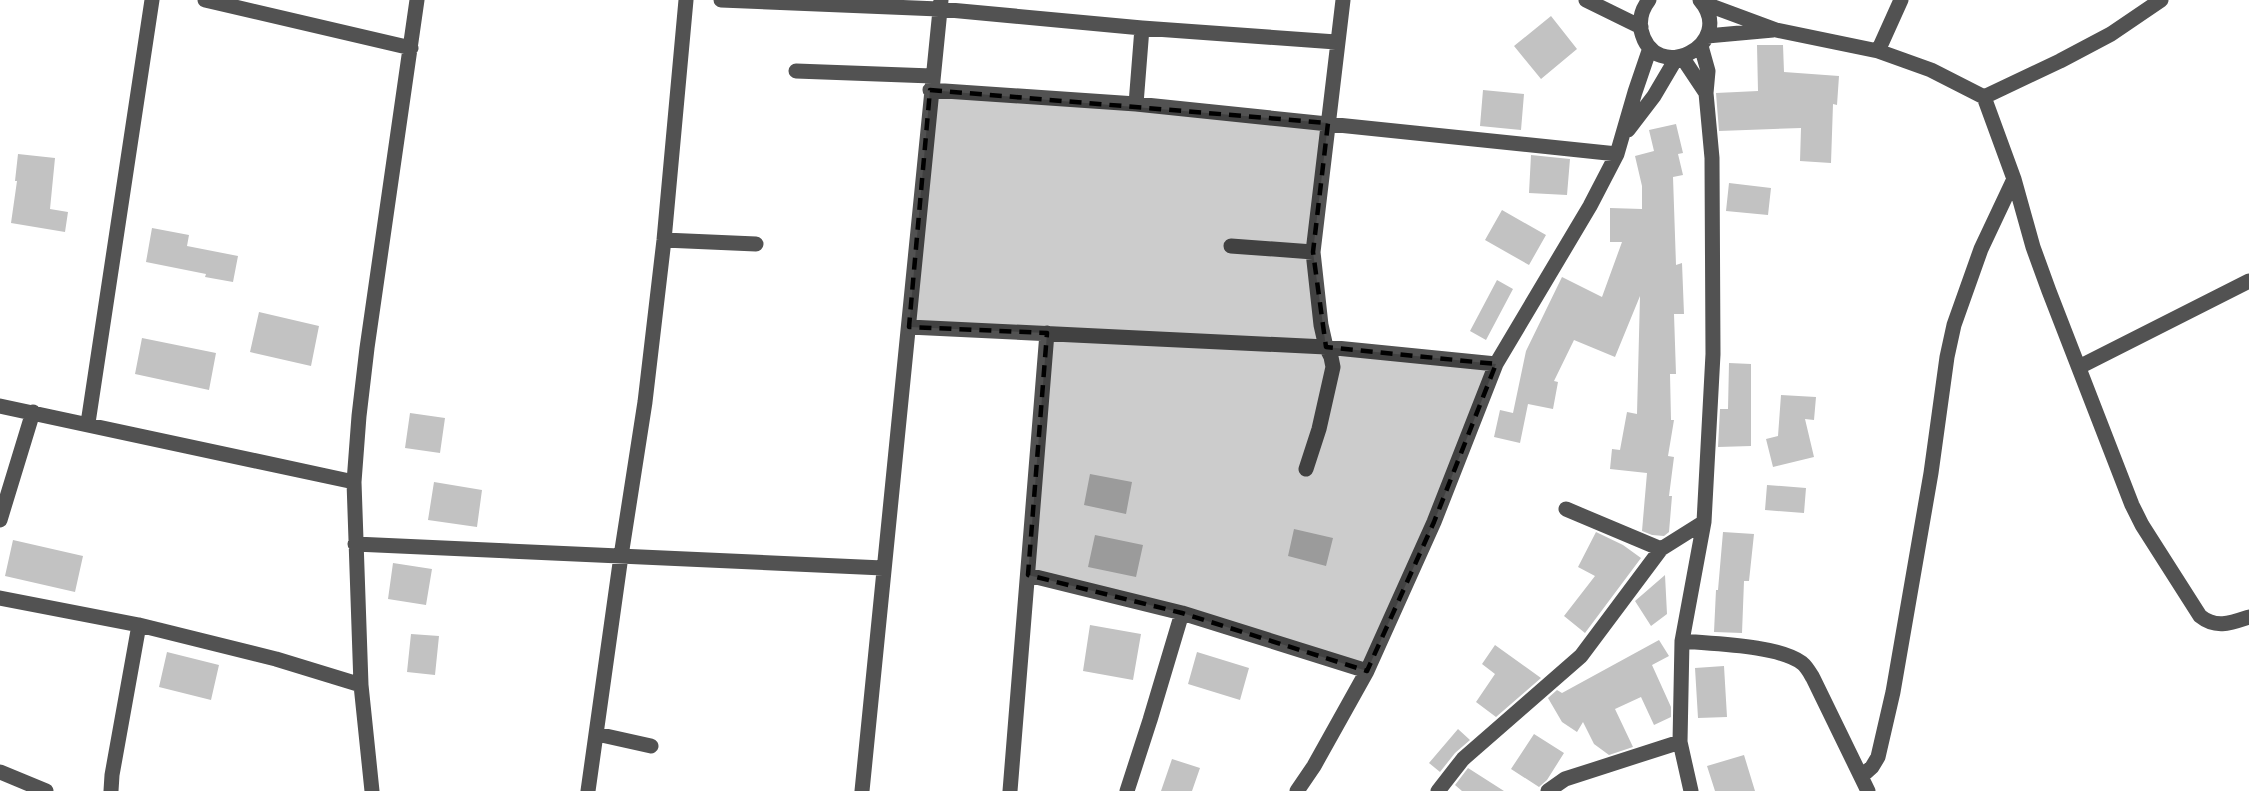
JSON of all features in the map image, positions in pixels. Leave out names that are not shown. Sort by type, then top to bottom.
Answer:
[{"type":"street","points":[[88,423],[152,0]]},
{"type":"street","points":[[205,0],[411,48]]},
{"type":"street","points":[[372,791],[362,685],[354,482],[358,416],[364,370],[417,0]]},
{"type":"street","points":[[588,791],[645,402],[664,240],[686,0]]},
{"type":"street","points":[[721,0],[940,4],[1142,28],[1336,42]]},
{"type":"street","points":[[1306,470],[1319,429],[1333,367],[1326,347],[1313,252],[1336,42],[1343,0]]},
{"type":"street","points":[[1586,0],[1641,27]]},
{"type":"street","points":[[1649,0],[1641,16],[1641,27],[1644,39],[1650,48],[1660,54],[1679,57],[1692,53],[1704,41],[1776,30]]},
{"type":"street","points":[[1878,51],[1901,0]]},
{"type":"street","points":[[1984,97],[2111,34],[2161,0]]},
{"type":"street","points":[[1702,2],[1776,30],[1878,51],[1931,70],[1984,97],[2014,179],[2033,247],[2132,505],[2142,525],[2192,606],[2207,622],[2222,625],[2249,617]]},
{"type":"street","points":[[1691,791],[1680,742],[1682,641],[1704,522],[1713,354],[1712,158],[1706,93],[1708,71],[1704,41],[1709,25],[1708,14],[1702,2]]},
{"type":"street","points":[[862,791],[940,4]]},
{"type":"street","points":[[1136,104],[1142,28]]},
{"type":"street","points":[[1298,791],[1367,671],[1434,522],[1496,364],[1590,206],[1617,154],[1650,48]]},
{"type":"street","points":[[1679,57],[1706,93]]},
{"type":"street","points":[[1622,137],[1654,96],[1679,57]]},
{"type":"street","points":[[796,71],[1617,154]]},
{"type":"street","points":[[1865,784],[1878,757],[1893,692],[1954,326],[1981,249],[2014,179]]},
{"type":"street","points":[[664,240],[756,244]]},
{"type":"street","points":[[1231,246],[1313,252]]},
{"type":"street","points":[[2079,367],[2245,283],[2249,299]]},
{"type":"street","points":[[909,327],[1326,347],[1496,364]]},
{"type":"street","points":[[1010,791],[1047,333]]},
{"type":"street","points":[[0,406],[88,423],[354,482]]},
{"type":"street","points":[[0,520],[33,412]]},
{"type":"street","points":[[1566,509],[1661,549]]},
{"type":"street","points":[[1438,791],[1463,759],[1581,656],[1661,549],[1704,522]]},
{"type":"street","points":[[355,544],[883,568]]},
{"type":"street","points":[[1028,574],[1182,613],[1367,671]]},
{"type":"street","points":[[0,598],[139,625],[276,659],[362,685]]},
{"type":"street","points":[[1127,791],[1182,613]]},
{"type":"street","points":[[111,791],[139,625]]},
{"type":"street","points":[[1682,641],[1770,651],[1788,656],[1803,664],[1813,678],[1865,784]]},
{"type":"street","points":[[597,734],[651,746]]},
{"type":"street","points":[[1548,791],[1565,779],[1680,742]]},
{"type":"street","points":[[0,772],[46,791]]},
{"type":"highlighted area","points":[[930,90],[1328,123],[1313,252],[1326,347],[1496,364],[1434,522],[1367,671],[1182,613],[1028,575],[1047,333],[909,327]]},
{"type":"building","points":[[1551,16],[1577,49],[1541,79],[1514,46]]},
{"type":"building","points":[[1757,45],[1783,45],[1784,72],[1839,76],[1837,105],[1833,104],[1831,163],[1800,161],[1801,128],[1719,131],[1716,93],[1758,91]]},
{"type":"building","points":[[1483,90],[1524,94],[1521,130],[1480,126]]},
{"type":"building","points":[[1676,124],[1683,153],[1678,154],[1683,175],[1673,177],[1676,265],[1682,263],[1684,314],[1674,314],[1676,374],[1670,374],[1671,420],[1674,420],[1668,456],[1674,457],[1669,496],[1672,496],[1669,532],[1664,536],[1642,531],[1647,473],[1610,469],[1612,449],[1620,450],[1627,412],[1637,414],[1640,296],[1615,357],[1574,340],[1554,381],[1558,382],[1553,409],[1528,404],[1520,443],[1494,437],[1500,410],[1513,413],[1526,351],[1562,277],[1602,297],[1622,242],[1610,242],[1610,208],[1642,209],[1642,186],[1635,156],[1654,151],[1649,130]]},
{"type":"building","points":[[18,154],[55,158],[50,209],[68,212],[65,232],[11,223]]},
{"type":"building","points":[[1531,155],[1570,159],[1567,195],[1529,193]]},
{"type":"building","points":[[1729,183],[1771,188],[1768,215],[1726,211]]},
{"type":"building","points":[[1502,210],[1546,235],[1529,265],[1485,240]]},
{"type":"building","points":[[152,228],[189,235],[187,246],[238,256],[233,282],[146,262]]},
{"type":"building","points":[[1497,280],[1513,289],[1486,340],[1470,331]]},
{"type":"building","points":[[259,312],[319,326],[311,366],[250,352]]},
{"type":"building","points":[[142,338],[216,353],[209,390],[135,374]]},
{"type":"building","points":[[1729,363],[1751,364],[1751,446],[1718,447],[1720,409],[1728,409]]},
{"type":"building","points":[[1781,395],[1816,397],[1814,420],[1805,419],[1814,457],[1773,467],[1766,439],[1778,436]]},
{"type":"building","points":[[410,413],[445,418],[440,453],[405,448]]},
{"type":"building","points":[[1090,474],[1132,482],[1126,514],[1084,505]]},
{"type":"building","points":[[434,482],[482,490],[477,527],[428,520]]},
{"type":"building","points":[[1767,485],[1806,488],[1804,513],[1765,510]]},
{"type":"building","points":[[1294,529],[1333,538],[1326,566],[1288,556]]},
{"type":"building","points":[[1596,532],[1623,545],[1641,558],[1585,633],[1564,616],[1595,576],[1578,567]]},
{"type":"building","points":[[1723,532],[1754,534],[1749,581],[1744,581],[1742,633],[1714,632]]},
{"type":"building","points":[[1095,535],[1143,545],[1136,577],[1088,567]]},
{"type":"building","points":[[13,540],[83,556],[75,592],[5,576]]},
{"type":"building","points":[[393,563],[432,569],[426,605],[388,599]]},
{"type":"building","points":[[1665,575],[1667,614],[1651,626],[1635,601]]},
{"type":"building","points":[[1090,625],[1141,634],[1133,680],[1083,671]]},
{"type":"building","points":[[411,634],[439,636],[435,675],[407,672]]},
{"type":"building","points":[[1659,640],[1669,656],[1652,665],[1671,707],[1671,717],[1654,725],[1641,697],[1615,709],[1633,747],[1609,755],[1594,744],[1583,722],[1577,732],[1562,722],[1548,698],[1557,690],[1562,693]]},
{"type":"building","points":[[1495,645],[1541,678],[1496,717],[1476,702],[1495,674],[1482,664]]},
{"type":"building","points":[[167,652],[219,665],[211,700],[159,687]]},
{"type":"building","points":[[1197,652],[1249,668],[1240,700],[1188,684]]},
{"type":"building","points":[[1724,666],[1727,717],[1698,718],[1695,668]]},
{"type":"building","points":[[1458,729],[1470,740],[1455,753],[1440,772],[1429,763]]},
{"type":"building","points":[[1534,734],[1564,753],[1547,780],[1539,787],[1511,769]]},
{"type":"building","points":[[1744,755],[1755,791],[1715,791],[1707,766]]},
{"type":"building","points":[[1172,759],[1200,768],[1192,791],[1161,791]]},
{"type":"building","points":[[1468,768],[1504,791],[1462,791],[1455,785]]}]
